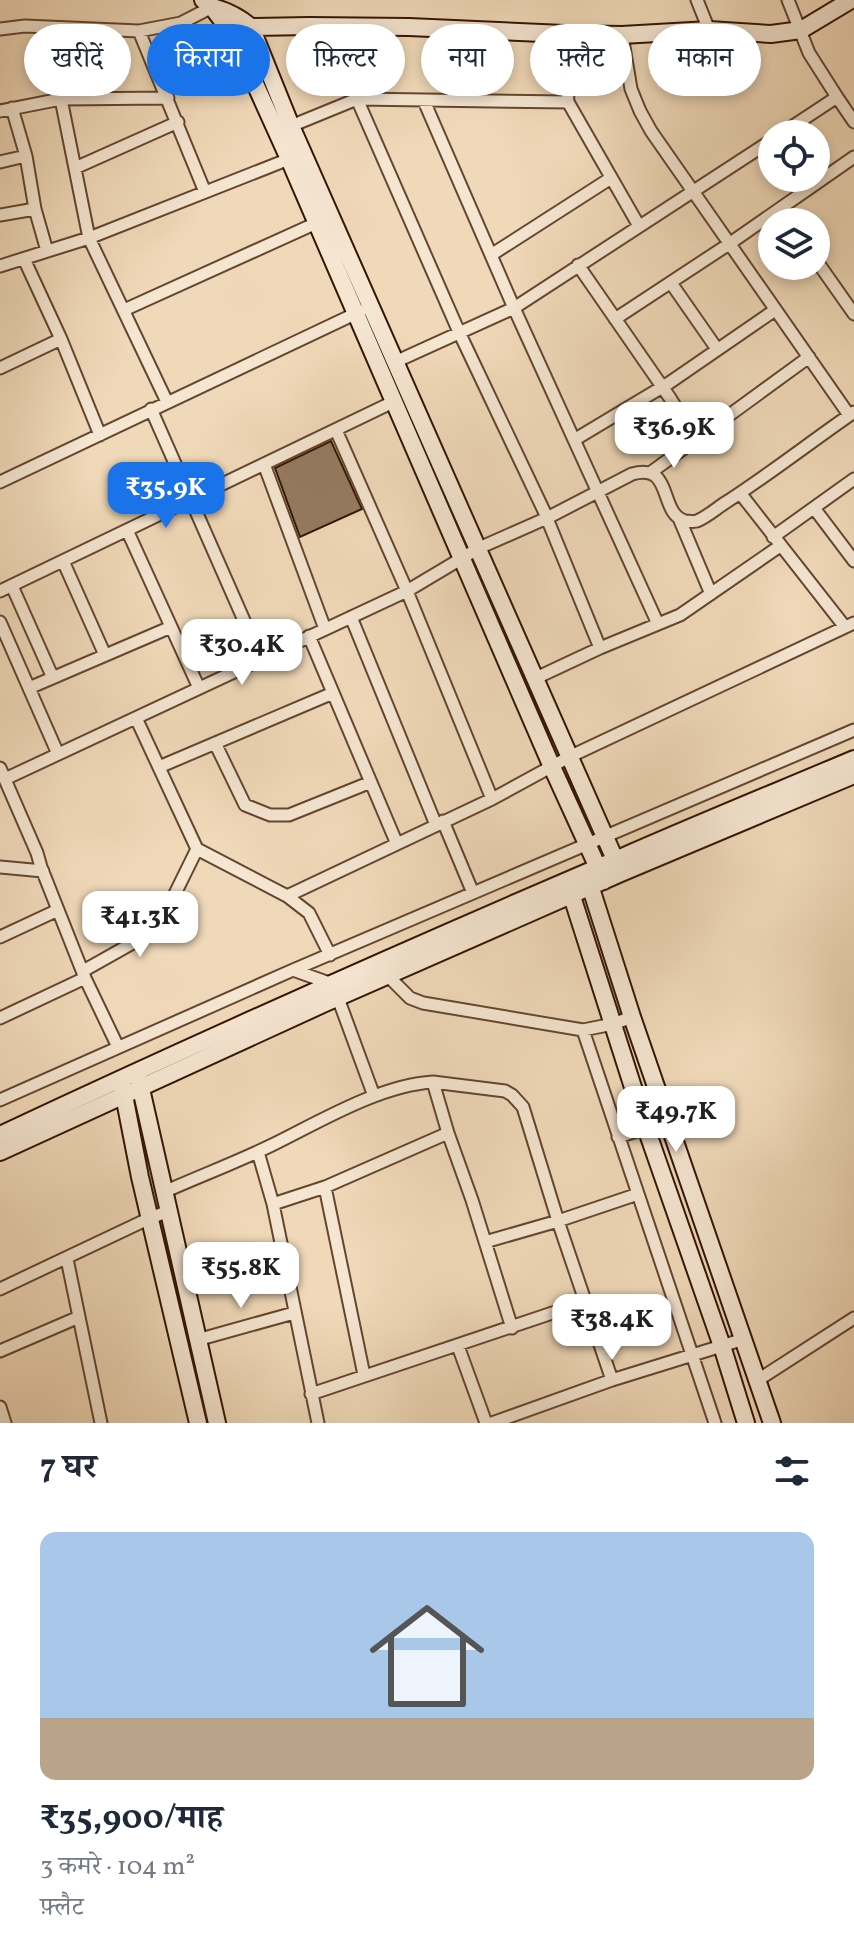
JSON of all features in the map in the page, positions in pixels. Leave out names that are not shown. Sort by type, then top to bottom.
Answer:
[{"type":"street","points":[[697,0],[707,24]]},
{"type":"street","points":[[788,0],[809,53],[854,122]]},
{"type":"street","points":[[761,33],[801,30],[851,0]]},
{"type":"street","points":[[208,4],[247,24]]},
{"type":"street","points":[[131,31],[181,23],[208,4]]},
{"type":"street","points":[[208,4],[224,24]]},
{"type":"street","points":[[0,29],[24,26]]},
{"type":"street","points":[[270,27],[409,27],[530,32]]},
{"type":"street","points":[[139,31],[205,192]]},
{"type":"street","points":[[270,74],[324,220],[363,310],[393,402],[588,843],[632,1017],[772,1423]]},
{"type":"street","points":[[632,91],[651,131],[775,310],[851,413],[697,521],[687,522],[679,518]]},
{"type":"street","points":[[60,96],[89,238],[167,402]]},
{"type":"street","points":[[261,96],[289,159],[324,220]]},
{"type":"street","points":[[568,96],[568,102],[639,226]]},
{"type":"street","points":[[802,120],[837,97]]},
{"type":"street","points":[[47,251],[35,209],[26,156],[6,110],[61,99],[168,98]]},
{"type":"street","points":[[291,126],[357,99],[568,102]]},
{"type":"street","points":[[357,99],[459,332],[547,518],[600,648]]},
{"type":"street","points":[[424,101],[658,624]]},
{"type":"street","points":[[75,168],[178,122]]},
{"type":"street","points":[[395,362],[514,308],[758,149]]},
{"type":"street","points":[[0,162],[26,156]]},
{"type":"street","points":[[781,208],[854,157]]},
{"type":"street","points":[[0,266],[89,238],[289,159]]},
{"type":"street","points":[[491,255],[611,178]]},
{"type":"street","points":[[0,215],[35,209]]},
{"type":"street","points":[[124,310],[324,220]]},
{"type":"street","points":[[615,319],[758,224]]},
{"type":"street","points":[[24,259],[100,435]]},
{"type":"street","points":[[578,265],[696,440]]},
{"type":"street","points":[[830,279],[854,312]]},
{"type":"street","points":[[671,283],[717,349]]},
{"type":"street","points":[[363,310],[395,362],[618,866]]},
{"type":"street","points":[[0,482],[363,310]]},
{"type":"street","points":[[574,440],[662,388],[775,310]]},
{"type":"street","points":[[0,368],[61,339]]},
{"type":"street","points":[[650,473],[809,357]]},
{"type":"street","points":[[0,591],[393,402]]},
{"type":"street","points":[[151,409],[261,659]]},
{"type":"street","points":[[336,430],[407,591],[492,799]]},
{"type":"street","points":[[264,464],[325,629]]},
{"type":"street","points":[[118,1047],[84,974],[2,773],[58,754],[407,591],[479,548],[547,518],[632,474],[650,473],[658,477],[711,594]]},
{"type":"street","points":[[536,678],[692,608],[854,479]]},
{"type":"street","points":[[287,896],[492,799],[569,757],[850,625],[777,542],[740,493]]},
{"type":"street","points":[[814,508],[854,561]]},
{"type":"street","points":[[127,530],[199,688]]},
{"type":"street","points":[[63,561],[105,655]]},
{"type":"street","points":[[12,586],[53,678]]},
{"type":"street","points":[[351,617],[473,893]]},
{"type":"street","points":[[0,622],[58,754]]},
{"type":"street","points":[[29,688],[171,627]]},
{"type":"street","points":[[309,636],[397,844]]},
{"type":"street","points":[[159,767],[333,693]]},
{"type":"street","points":[[136,718],[197,849],[287,896],[309,913],[325,957]]},
{"type":"street","points":[[0,1100],[293,970],[854,730]]},
{"type":"street","points":[[215,743],[245,805],[270,815],[289,815],[371,782]]},
{"type":"street","points":[[0,1135],[139,1079],[854,759]]},
{"type":"street","points":[[618,866],[854,775]]},
{"type":"street","points":[[0,1018],[84,974],[147,935],[169,907],[197,849]]},
{"type":"street","points":[[0,867],[42,869]]},
{"type":"street","points":[[293,970],[335,991],[388,976],[569,888]]},
{"type":"street","points":[[569,888],[746,1423]]},
{"type":"street","points":[[0,937],[58,910]]},
{"type":"street","points":[[388,976],[410,998],[423,1003],[583,1030],[632,1017]]},
{"type":"street","points":[[335,991],[374,1096]]},
{"type":"street","points":[[583,1030],[715,1423]]},
{"type":"street","points":[[139,1079],[217,1423]]},
{"type":"street","points":[[164,1192],[258,1152],[374,1096],[423,1082],[505,1091],[523,1107],[612,1380]]},
{"type":"street","points":[[433,1082],[512,1328]]},
{"type":"street","points":[[0,1152],[122,1086]]},
{"type":"street","points":[[122,1086],[140,1177],[198,1423]]},
{"type":"street","points":[[618,1137],[646,1128]]},
{"type":"street","points":[[273,1204],[325,1187],[448,1133]]},
{"type":"street","points":[[258,1152],[273,1204],[318,1423]]},
{"type":"street","points":[[325,1187],[364,1375]]},
{"type":"street","points":[[485,1242],[638,1194]]},
{"type":"street","points":[[0,1289],[169,1211]]},
{"type":"street","points":[[67,1259],[101,1423]]},
{"type":"street","points":[[311,1394],[585,1302]]},
{"type":"street","points":[[197,1340],[294,1313]]},
{"type":"street","points":[[0,1351],[79,1317]]},
{"type":"street","points":[[758,1380],[854,1318]]},
{"type":"street","points":[[458,1346],[489,1423],[744,1339]]},
{"type":"street","points":[[0,1407],[5,1423]]},
{"type":"building","points":[[331,441],[362,509],[300,537],[275,468]]}]
